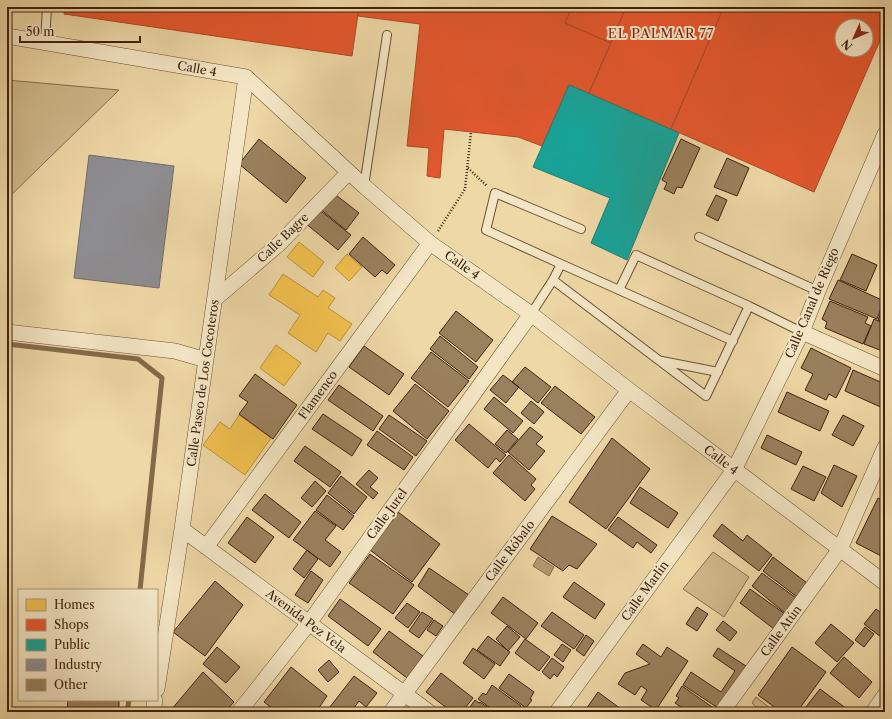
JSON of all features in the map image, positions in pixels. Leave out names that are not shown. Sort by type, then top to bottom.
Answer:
[{"type":"street","name":"Calle 4","points":[[7,36],[246,78],[364,186],[430,243],[531,314],[734,470],[885,583]]},
{"type":"street","name":"Calle Paseo de Los Cocoteros","points":[[158,683],[182,529],[246,78]]},
{"type":"street","name":"Calle Canal de Riego","points":[[734,470],[802,332],[885,134]]},
{"type":"street","name":"Calle Bagre","points":[[215,299],[279,244],[349,172]]},
{"type":"street","name":"Flamenco","points":[[206,547],[430,243]]},
{"type":"street","name":"Calle Jurel","points":[[239,712],[309,623],[531,314]]},
{"type":"street","points":[[7,332],[175,351],[206,360]]},
{"type":"street","points":[[802,332],[885,369]]},
{"type":"street","name":"Calle Róbalo","points":[[391,712],[629,390]]},
{"type":"street","name":"Calle Atún","points":[[722,712],[840,549],[885,447]]},
{"type":"street","name":"Calle Marlín","points":[[557,712],[734,470]]},
{"type":"street","name":"Avenida Pez Vela","points":[[182,529],[429,712]]},
{"type":"street","points":[[873,712],[885,694]]},
{"type":"street","points":[[153,712],[155,701]]},
{"type":"lane","points":[[45,42],[47,7]]},
{"type":"lane","points":[[364,186],[387,35]]},
{"type":"lane","points":[[582,229],[495,193],[486,230],[733,341]]},
{"type":"lane","points":[[699,237],[818,291]]},
{"type":"lane","points":[[619,290],[636,255],[749,306],[802,332]]},
{"type":"lane","points":[[531,314],[553,280],[561,264]]},
{"type":"lane","points":[[553,280],[706,396],[749,306]]},
{"type":"lane","points":[[660,360],[718,372]]},
{"type":"path","points":[[430,243],[465,189],[471,132]]},
{"type":"path","points":[[468,168],[495,193]]},
{"type":"shaded area","points":[[7,80],[119,90],[7,199]]},
{"type":"shaded area","points":[[713,552],[749,577],[724,617],[683,589]]},
{"type":"shaded area","points":[[538,557],[554,567],[549,576],[533,566]]},
{"type":"shaded area","points":[[756,697],[775,712],[761,712],[752,703]]},
{"type":"building: Homes","points":[[299,242],[324,262],[313,277],[287,257]]},
{"type":"building: Homes","points":[[347,254],[362,267],[349,281],[335,268]]},
{"type":"building: Homes","points":[[283,274],[318,297],[323,290],[335,298],[328,308],[352,324],[340,341],[328,333],[316,352],[288,333],[300,315],[269,295]]},
{"type":"building: Homes","points":[[276,345],[301,363],[284,386],[260,368]]},
{"type":"building: Homes","points":[[239,415],[271,438],[245,475],[203,445],[220,422],[230,429]]},
{"type":"building: Shops","points":[[65,7],[359,7],[352,56],[64,14]]},
{"type":"building: Shops","points":[[359,7],[572,7],[565,23],[611,43],[589,93],[569,85],[542,146],[518,137],[444,129],[440,178],[427,176],[429,148],[407,146],[420,24],[358,16]]},
{"type":"building: Shops","points":[[572,7],[626,7],[611,43],[565,23]]},
{"type":"building: Shops","points":[[626,7],[713,7],[722,11],[671,129],[589,93]]},
{"type":"building: Shops","points":[[724,7],[885,7],[885,29],[874,54],[874,18],[834,18],[834,58],[872,58],[814,192],[671,129]]},
{"type":"building: Public","points":[[569,85],[679,133],[627,260],[591,243],[610,198],[533,167]]},
{"type":"building: Industry","points":[[89,155],[174,166],[159,288],[74,278]]},
{"type":"building: Other","points":[[259,139],[306,178],[286,203],[239,164]]},
{"type":"building: Other","points":[[681,139],[700,148],[682,188],[677,187],[674,194],[664,189],[667,183],[662,180]]},
{"type":"building: Other","points":[[727,158],[749,168],[737,196],[714,187]]},
{"type":"building: Other","points":[[332,192],[359,213],[346,230],[319,208]]},
{"type":"building: Other","points":[[716,195],[727,200],[718,221],[706,215]]},
{"type":"building: Other","points":[[317,208],[351,235],[338,250],[305,223]]},
{"type":"building: Other","points":[[363,237],[395,265],[387,274],[382,270],[375,277],[349,254]]},
{"type":"building: Other","points":[[852,254],[877,265],[866,291],[840,280]]},
{"type":"building: Other","points":[[838,280],[884,301],[877,319],[829,299]]},
{"type":"building: Other","points":[[830,301],[868,317],[865,323],[871,326],[863,344],[825,328],[827,322],[822,319]]},
{"type":"building: Other","points":[[885,302],[885,323],[878,320]]},
{"type":"building: Other","points":[[456,311],[493,340],[476,362],[439,333]]},
{"type":"building: Other","points":[[874,319],[885,324],[885,352],[864,344]]},
{"type":"building: Other","points":[[440,336],[478,367],[469,379],[430,349]]},
{"type":"building: Other","points":[[364,346],[404,374],[389,395],[349,367]]},
{"type":"building: Other","points":[[811,348],[851,368],[836,398],[829,394],[826,400],[805,390],[813,374],[801,368]]},
{"type":"building: Other","points":[[431,352],[469,381],[448,407],[411,378]]},
{"type":"building: Other","points":[[525,367],[551,387],[538,403],[512,382]]},
{"type":"building: Other","points":[[853,370],[885,384],[885,409],[845,391]]},
{"type":"building: Other","points":[[255,374],[297,405],[273,439],[239,414],[248,402],[239,396]]},
{"type":"building: Other","points":[[503,375],[519,387],[506,403],[490,390]]},
{"type":"building: Other","points":[[415,384],[449,411],[427,439],[393,411]]},
{"type":"building: Other","points":[[339,385],[383,416],[373,431],[328,400]]},
{"type":"building: Other","points":[[555,386],[595,417],[581,434],[541,403]]},
{"type":"building: Other","points":[[787,392],[829,411],[820,431],[778,412]]},
{"type":"building: Other","points":[[494,397],[523,421],[513,433],[484,409]]},
{"type":"building: Other","points":[[531,401],[544,412],[534,424],[521,413]]},
{"type":"building: Other","points":[[323,414],[362,440],[352,456],[312,429]]},
{"type":"building: Other","points":[[389,415],[427,441],[416,456],[379,429]]},
{"type":"building: Other","points":[[843,415],[864,426],[853,446],[832,435]]},
{"type":"building: Other","points":[[469,424],[506,455],[500,462],[496,458],[488,468],[455,440]]},
{"type":"building: Other","points":[[530,427],[543,437],[536,444],[545,451],[529,470],[508,452]]},
{"type":"building: Other","points":[[507,430],[518,439],[506,453],[495,444]]},
{"type":"building: Other","points":[[377,431],[413,457],[404,470],[367,445]]},
{"type":"building: Other","points":[[767,435],[802,452],[796,465],[761,448]]},
{"type":"building: Other","points":[[612,438],[650,469],[606,529],[569,502]]},
{"type":"building: Other","points":[[305,446],[341,472],[330,487],[294,461]]},
{"type":"building: Other","points":[[509,455],[536,479],[531,485],[535,489],[525,501],[493,473]]},
{"type":"building: Other","points":[[834,465],[857,476],[842,507],[821,493]]},
{"type":"building: Other","points":[[803,466],[826,477],[814,501],[791,489]]},
{"type":"building: Other","points":[[369,470],[378,478],[370,487],[378,493],[373,499],[356,484]]},
{"type":"building: Other","points":[[341,476],[367,497],[354,514],[328,493]]},
{"type":"building: Other","points":[[315,481],[326,491],[312,507],[301,498]]},
{"type":"building: Other","points":[[640,487],[678,513],[668,528],[630,503]]},
{"type":"building: Other","points":[[265,494],[301,522],[289,538],[252,510]]},
{"type":"building: Other","points":[[327,495],[354,516],[343,530],[316,510]]},
{"type":"building: Other","points":[[878,498],[885,502],[885,558],[856,543]]},
{"type":"building: Other","points":[[315,511],[336,526],[325,540],[341,552],[330,567],[293,540]]},
{"type":"building: Other","points":[[398,512],[440,544],[412,582],[370,550]]},
{"type":"building: Other","points":[[552,516],[597,544],[577,569],[569,565],[563,571],[530,549]]},
{"type":"building: Other","points":[[247,517],[274,537],[255,563],[228,543]]},
{"type":"building: Other","points":[[618,517],[657,545],[651,553],[637,542],[633,548],[608,530]]},
{"type":"building: Other","points":[[722,524],[743,541],[747,535],[772,555],[759,571],[713,536]]},
{"type":"building: Other","points":[[307,550],[318,559],[304,578],[293,569]]},
{"type":"building: Other","points":[[370,554],[414,585],[393,614],[349,583]]},
{"type":"building: Other","points":[[773,557],[807,583],[797,597],[763,571]]},
{"type":"building: Other","points":[[429,568],[469,595],[456,615],[418,586]]},
{"type":"building: Other","points":[[311,571],[323,580],[308,603],[295,595]]},
{"type":"building: Other","points":[[762,573],[796,598],[785,613],[752,586]]},
{"type":"building: Other","points":[[215,581],[243,605],[205,656],[173,632]]},
{"type":"building: Other","points":[[574,582],[605,604],[595,619],[563,597]]},
{"type":"building: Other","points":[[750,589],[785,614],[774,629],[740,603]]},
{"type":"building: Other","points":[[503,597],[538,623],[526,639],[491,613]]},
{"type":"building: Other","points":[[340,599],[381,629],[368,646],[328,616]]},
{"type":"building: Other","points":[[407,603],[420,612],[408,628],[395,618]]},
{"type":"building: Other","points":[[697,607],[708,614],[697,631],[686,624]]},
{"type":"building: Other","points":[[876,609],[885,616],[885,624],[883,627],[885,629],[885,640],[864,624]]},
{"type":"building: Other","points":[[422,612],[433,619],[419,638],[409,631]]},
{"type":"building: Other","points":[[552,612],[584,635],[574,649],[541,626]]},
{"type":"building: Other","points":[[434,620],[443,626],[436,636],[427,630]]},
{"type":"building: Other","points":[[723,621],[737,632],[730,641],[716,630]]},
{"type":"building: Other","points":[[831,624],[854,643],[837,662],[815,643]]},
{"type":"building: Other","points":[[507,626],[520,637],[508,651],[496,639]]},
{"type":"building: Other","points":[[865,627],[874,634],[864,647],[855,640]]},
{"type":"building: Other","points":[[389,631],[423,656],[407,678],[373,652]]},
{"type":"building: Other","points":[[586,635],[594,641],[584,656],[576,650]]},
{"type":"building: Other","points":[[488,636],[510,652],[500,666],[477,650]]},
{"type":"building: Other","points":[[525,639],[550,657],[539,671],[515,653]]},
{"type":"building: Other","points":[[562,644],[571,650],[563,662],[554,655]]},
{"type":"building: Other","points":[[643,644],[661,657],[667,647],[688,661],[656,710],[641,700],[647,690],[641,686],[635,695],[618,684],[625,673],[650,664],[636,654]]},
{"type":"building: Other","points":[[217,647],[240,667],[226,683],[203,664]]},
{"type":"building: Other","points":[[792,647],[826,672],[797,712],[781,712],[758,695]]},
{"type":"building: Other","points":[[473,648],[495,664],[484,679],[463,663]]},
{"type":"building: Other","points":[[718,648],[746,666],[718,708],[683,685],[691,672],[721,692],[735,671],[713,656]]},
{"type":"building: Other","points":[[844,657],[872,682],[859,698],[830,673]]},
{"type":"building: Other","points":[[552,658],[564,667],[557,677],[554,674],[550,679],[542,672]]},
{"type":"building: Other","points":[[329,660],[339,672],[328,682],[318,670]]},
{"type":"building: Other","points":[[291,667],[327,696],[316,712],[277,712],[264,702]]},
{"type":"building: Other","points":[[203,672],[234,702],[225,712],[174,712],[171,710]]},
{"type":"building: Other","points":[[441,673],[473,698],[462,712],[452,712],[426,692]]},
{"type":"building: Other","points":[[509,674],[534,692],[530,699],[532,700],[526,708],[499,688]]},
{"type":"building: Other","points":[[354,676],[377,693],[366,707],[359,701],[351,712],[326,712]]},
{"type":"building: Other","points":[[492,685],[521,706],[516,712],[496,712],[478,699],[483,693],[486,695]]},
{"type":"building: Other","points":[[682,686],[715,709],[713,712],[702,712],[699,710],[697,712],[688,712],[675,703],[679,698],[676,696]]},
{"type":"building: Other","points":[[820,689],[847,709],[845,712],[802,712]]},
{"type":"building: Other","points":[[598,692],[625,712],[584,712]]},
{"type":"building: Other","points":[[475,700],[479,703],[480,702],[494,712],[467,711]]},
{"type":"building: Other","points":[[68,701],[119,701],[119,712],[77,710],[77,712],[67,712]]},
{"type":"waterway","points":[[7,344],[138,359],[162,378],[140,589]]},
{"type":"waterway","points":[[127,712],[129,701]]},
{"type":"district","name":"EL PALMAR 77","points":[[661,33]]}]
